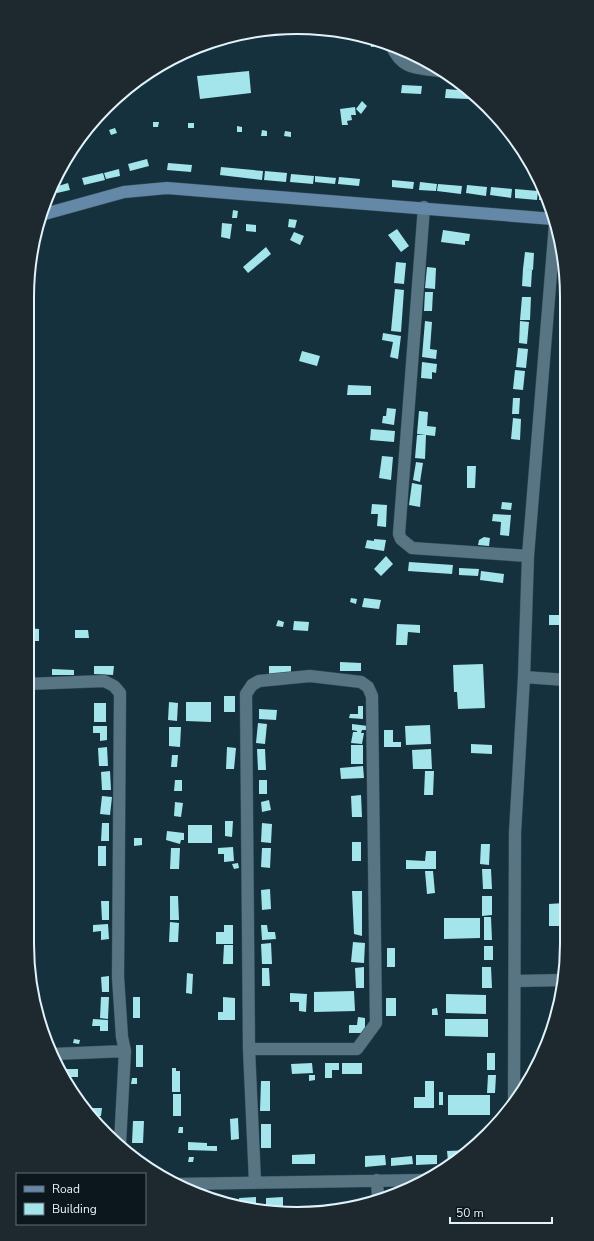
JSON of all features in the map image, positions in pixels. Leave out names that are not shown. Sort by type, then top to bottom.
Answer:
[{"type":"street","points":[[394,53],[396,56],[412,68],[429,70]]},
{"type":"street","points":[[48,213],[124,192],[167,188],[424,207],[548,219]]},
{"type":"street","points":[[424,207],[398,534],[400,539],[412,548],[528,556]]},
{"type":"street","points":[[514,1093],[515,834],[524,677],[528,556],[554,240]]},
{"type":"street","points":[[249,1049],[357,1049],[376,1023],[372,696],[368,687],[360,682],[310,676],[259,681],[252,685],[246,694],[249,1049],[255,1182]]},
{"type":"street","points":[[524,677],[560,680]]},
{"type":"street","points":[[34,684],[104,681],[114,686],[120,693],[118,977],[122,1037],[125,1052],[120,1139]]},
{"type":"street","points":[[515,980],[558,980]]},
{"type":"street","points":[[58,1054],[125,1052]]},
{"type":"street","points":[[377,1180],[378,1194]]},
{"type":"street","points":[[189,1184],[413,1180]]},
{"type":"building","points":[[249,71],[251,93],[200,99],[197,76]]},
{"type":"building","points":[[402,85],[422,86],[421,94],[401,93]]},
{"type":"building","points":[[446,89],[460,90],[468,97],[468,99],[445,98]]},
{"type":"building","points":[[362,101],[367,106],[361,114],[356,109]]},
{"type":"building","points":[[355,107],[356,115],[351,115],[352,120],[347,121],[348,125],[342,125],[340,109]]},
{"type":"building","points":[[153,122],[159,122],[158,127],[153,127]]},
{"type":"building","points":[[188,123],[194,123],[194,128],[188,128]]},
{"type":"building","points":[[237,126],[242,127],[242,132],[237,132]]},
{"type":"building","points":[[115,128],[117,133],[111,135],[109,130]]},
{"type":"building","points":[[262,130],[267,131],[267,136],[261,136]]},
{"type":"building","points":[[285,131],[291,132],[291,137],[284,136]]},
{"type":"building","points":[[147,159],[149,166],[130,171],[128,164]]},
{"type":"building","points":[[168,163],[192,165],[191,172],[167,170]]},
{"type":"building","points":[[221,167],[263,171],[262,180],[220,175]]},
{"type":"building","points":[[119,169],[120,176],[106,179],[104,173]]},
{"type":"building","points":[[265,171],[287,173],[286,182],[264,180]]},
{"type":"building","points":[[103,173],[105,180],[84,185],[82,178]]},
{"type":"building","points":[[291,174],[314,176],[313,184],[290,182]]},
{"type":"building","points":[[315,176],[336,178],[335,184],[315,182]]},
{"type":"building","points":[[339,177],[360,179],[359,186],[338,184]]},
{"type":"building","points":[[392,180],[414,182],[413,189],[392,187]]},
{"type":"building","points":[[420,182],[437,184],[436,191],[419,190]]},
{"type":"building","points":[[68,183],[70,190],[57,193],[59,186]]},
{"type":"building","points":[[438,184],[462,186],[461,194],[437,191]]},
{"type":"building","points":[[467,185],[487,187],[486,196],[466,193]]},
{"type":"building","points":[[491,187],[512,189],[511,198],[490,195]]},
{"type":"building","points":[[515,189],[538,192],[537,200],[515,198]]},
{"type":"building","points":[[233,210],[238,211],[237,218],[232,218]]},
{"type":"building","points":[[289,219],[297,220],[295,228],[288,227]]},
{"type":"building","points":[[222,223],[232,224],[230,239],[221,237]]},
{"type":"building","points":[[246,224],[256,225],[256,232],[246,231]]},
{"type":"building","points":[[397,229],[409,246],[401,252],[388,235]]},
{"type":"building","points":[[443,230],[470,234],[469,241],[465,241],[465,245],[441,242]]},
{"type":"building","points":[[294,232],[304,236],[300,245],[290,240]]},
{"type":"building","points":[[266,247],[271,254],[248,273],[243,267]]},
{"type":"building","points":[[525,252],[534,253],[533,270],[523,269]]},
{"type":"building","points":[[396,262],[406,263],[404,284],[394,283]]},
{"type":"building","points":[[427,267],[436,268],[435,289],[425,288]]},
{"type":"building","points":[[523,269],[532,270],[531,287],[522,286]]},
{"type":"building","points":[[395,289],[404,290],[401,332],[391,331]]},
{"type":"building","points":[[425,292],[433,292],[432,311],[424,311]]},
{"type":"building","points":[[522,297],[531,297],[530,320],[520,320]]},
{"type":"building","points":[[425,321],[432,322],[430,349],[437,350],[436,359],[422,357]]},
{"type":"building","points":[[520,321],[529,322],[527,344],[519,343]]},
{"type":"building","points":[[383,333],[401,336],[398,359],[390,357],[393,342],[382,340]]},
{"type":"building","points":[[518,348],[528,349],[526,368],[516,367]]},
{"type":"building","points":[[302,351],[320,356],[317,366],[299,361]]},
{"type":"building","points":[[422,362],[437,364],[436,373],[432,372],[432,379],[421,378]]},
{"type":"building","points":[[515,370],[525,371],[523,390],[513,389]]},
{"type":"building","points":[[348,385],[371,386],[371,395],[347,395]]},
{"type":"building","points":[[513,398],[520,398],[519,414],[512,414]]},
{"type":"building","points":[[387,408],[396,409],[394,425],[382,423],[383,416],[386,416]]},
{"type":"building","points":[[419,411],[428,412],[427,426],[436,427],[435,436],[417,434]]},
{"type":"building","points":[[513,418],[521,419],[520,440],[511,439]]},
{"type":"building","points":[[371,429],[395,431],[394,442],[370,440]]},
{"type":"building","points":[[417,435],[426,435],[425,459],[415,458]]},
{"type":"building","points":[[382,456],[393,457],[391,480],[379,478]]},
{"type":"building","points":[[416,462],[423,463],[420,482],[413,480]]},
{"type":"building","points":[[467,466],[476,466],[475,488],[467,488]]},
{"type":"building","points":[[412,483],[422,485],[420,507],[409,505]]},
{"type":"building","points":[[502,502],[512,503],[511,510],[501,509]]},
{"type":"building","points":[[372,504],[387,505],[386,527],[377,526],[378,514],[371,514]]},
{"type":"building","points":[[493,514],[511,515],[509,536],[500,535],[501,522],[492,521]]},
{"type":"building","points":[[484,537],[490,538],[489,546],[478,545],[479,540]]},
{"type":"building","points":[[374,539],[386,540],[384,551],[365,548],[367,540],[374,541]]},
{"type":"building","points":[[386,556],[393,564],[381,576],[374,569]]},
{"type":"building","points":[[409,562],[453,565],[452,574],[408,571]]},
{"type":"building","points":[[459,568],[479,569],[478,576],[459,575]]},
{"type":"building","points":[[481,571],[504,574],[503,583],[480,580]]},
{"type":"building","points":[[351,598],[357,599],[356,604],[350,602]]},
{"type":"building","points":[[364,598],[381,600],[379,609],[362,607]]},
{"type":"building","points":[[549,615],[560,615],[560,625],[549,625]]},
{"type":"building","points":[[278,620],[284,622],[283,627],[276,626]]},
{"type":"building","points":[[294,621],[309,622],[308,631],[293,630]]},
{"type":"building","points":[[397,624],[420,625],[420,633],[408,632],[407,645],[396,645]]},
{"type":"building","points":[[34,629],[39,629],[39,641],[34,641]]},
{"type":"building","points":[[75,630],[88,630],[89,638],[75,638]]},
{"type":"building","points":[[340,662],[361,663],[361,671],[340,671]]},
{"type":"building","points":[[483,664],[485,708],[458,709],[457,692],[454,692],[453,665]]},
{"type":"building","points":[[94,666],[114,666],[113,675],[94,674]]},
{"type":"building","points":[[269,666],[291,666],[291,674],[269,674]]},
{"type":"building","points":[[52,669],[74,670],[74,675],[52,675]]},
{"type":"building","points":[[224,696],[235,696],[235,712],[224,712]]},
{"type":"building","points":[[169,702],[178,703],[177,721],[168,720]]},
{"type":"building","points":[[186,702],[211,702],[211,722],[186,721]]},
{"type":"building","points":[[94,703],[106,703],[106,722],[94,722]]},
{"type":"building","points":[[358,706],[363,706],[363,719],[349,718],[350,714],[358,714]]},
{"type":"building","points":[[259,709],[277,710],[276,720],[259,719]]},
{"type":"building","points":[[258,723],[267,724],[265,744],[256,743]]},
{"type":"building","points":[[352,724],[368,726],[368,730],[362,730],[361,733],[364,733],[362,744],[351,743],[353,732],[357,732],[352,730]]},
{"type":"building","points":[[430,725],[431,744],[406,745],[405,726]]},
{"type":"building","points":[[93,726],[107,726],[107,740],[100,741],[100,733],[93,733]]},
{"type":"building","points":[[169,727],[181,727],[180,747],[169,746]]},
{"type":"building","points":[[384,730],[393,730],[393,742],[401,742],[401,747],[384,747]]},
{"type":"building","points":[[471,744],[492,745],[492,754],[471,753]]},
{"type":"building","points":[[351,745],[363,745],[363,764],[351,764]]},
{"type":"building","points":[[107,747],[108,766],[99,766],[98,748]]},
{"type":"building","points":[[227,747],[236,748],[234,769],[226,769]]},
{"type":"building","points":[[257,749],[265,749],[266,770],[258,770]]},
{"type":"building","points":[[431,749],[432,769],[413,769],[412,750]]},
{"type":"building","points":[[172,755],[178,755],[177,767],[171,767]]},
{"type":"building","points":[[363,766],[364,778],[341,779],[340,768]]},
{"type":"building","points":[[110,771],[111,790],[102,790],[101,772]]},
{"type":"building","points":[[425,771],[434,771],[433,795],[424,795]]},
{"type":"building","points":[[175,780],[182,780],[182,791],[174,791]]},
{"type":"building","points":[[259,780],[267,780],[267,794],[259,794]]},
{"type":"building","points":[[361,795],[362,817],[352,817],[351,796]]},
{"type":"building","points":[[102,796],[112,797],[110,815],[100,814]]},
{"type":"building","points":[[269,800],[271,810],[262,812],[261,802]]},
{"type":"building","points":[[175,802],[183,803],[181,817],[174,816]]},
{"type":"building","points":[[225,821],[233,821],[232,837],[225,836]]},
{"type":"building","points":[[102,823],[109,823],[109,841],[101,841]]},
{"type":"building","points":[[262,823],[272,824],[271,843],[261,842]]},
{"type":"building","points":[[188,825],[212,825],[212,843],[188,843]]},
{"type":"building","points":[[167,831],[184,833],[184,840],[181,840],[180,844],[166,840]]},
{"type":"building","points":[[134,838],[142,838],[142,845],[134,846]]},
{"type":"building","points":[[352,842],[361,842],[361,861],[352,861]]},
{"type":"building","points":[[481,844],[490,844],[489,865],[480,864]]},
{"type":"building","points":[[98,846],[106,846],[106,866],[98,866]]},
{"type":"building","points":[[233,847],[234,861],[224,862],[224,854],[218,854],[218,848]]},
{"type":"building","points":[[171,848],[180,848],[179,869],[170,869]]},
{"type":"building","points":[[262,848],[271,848],[270,868],[261,867]]},
{"type":"building","points":[[426,851],[436,851],[436,869],[406,869],[406,860],[425,861]]},
{"type":"building","points":[[238,863],[239,868],[234,869],[232,864]]},
{"type":"building","points":[[482,869],[491,869],[492,889],[483,889]]},
{"type":"building","points":[[425,871],[433,871],[435,893],[427,894]]},
{"type":"building","points":[[270,889],[271,909],[262,910],[261,890]]},
{"type":"building","points":[[352,891],[362,891],[362,936],[354,934]]},
{"type":"building","points":[[170,896],[178,896],[179,920],[170,920]]},
{"type":"building","points":[[482,896],[492,896],[492,915],[482,916]]},
{"type":"building","points":[[101,901],[109,901],[109,920],[102,920]]},
{"type":"building","points":[[560,903],[560,926],[549,926],[549,904]]},
{"type":"building","points":[[484,917],[491,917],[492,940],[484,940]]},
{"type":"building","points":[[444,918],[480,918],[480,938],[444,939]]},
{"type":"building","points":[[170,922],[179,923],[178,942],[169,942]]},
{"type":"building","points":[[108,924],[109,939],[101,940],[101,931],[93,932],[93,925]]},
{"type":"building","points":[[224,925],[233,925],[233,944],[216,944],[216,932],[224,932]]},
{"type":"building","points":[[261,925],[267,925],[268,932],[275,932],[276,939],[262,940]]},
{"type":"building","points":[[353,942],[365,943],[364,963],[351,962]]},
{"type":"building","points":[[271,943],[272,964],[262,964],[261,944]]},
{"type":"building","points":[[224,945],[233,945],[233,964],[223,964]]},
{"type":"building","points":[[484,946],[493,946],[493,960],[484,960]]},
{"type":"building","points":[[387,948],[395,948],[395,967],[387,967]]},
{"type":"building","points":[[364,967],[364,988],[356,988],[355,968]]},
{"type":"building","points":[[482,967],[491,967],[492,988],[482,988]]},
{"type":"building","points":[[262,968],[269,968],[270,986],[262,986]]},
{"type":"building","points":[[187,973],[193,974],[192,994],[186,993]]},
{"type":"building","points":[[109,976],[109,992],[102,992],[101,977]]},
{"type":"building","points":[[354,991],[355,1011],[314,1012],[314,992]]},
{"type":"building","points":[[290,993],[307,994],[306,1012],[299,1011],[299,1002],[290,1002]]},
{"type":"building","points":[[446,994],[486,995],[486,1014],[446,1013]]},
{"type":"building","points":[[101,997],[109,997],[108,1019],[100,1018]]},
{"type":"building","points":[[133,997],[140,997],[140,1018],[133,1018]]},
{"type":"building","points":[[223,997],[235,998],[235,1020],[218,1020],[218,1012],[223,1012]]},
{"type":"building","points":[[386,998],[396,998],[396,1016],[386,1016]]},
{"type":"building","points":[[437,1008],[438,1015],[432,1015],[432,1009]]},
{"type":"building","points":[[358,1017],[365,1018],[365,1033],[349,1033],[349,1025],[357,1025]]},
{"type":"building","points":[[93,1019],[108,1020],[108,1031],[100,1031],[100,1026],[92,1026]]},
{"type":"building","points":[[445,1019],[488,1019],[488,1037],[445,1036]]},
{"type":"building","points":[[74,1039],[80,1040],[79,1044],[73,1043]]},
{"type":"building","points":[[136,1045],[143,1045],[143,1067],[136,1067]]},
{"type":"building","points":[[487,1053],[495,1053],[495,1070],[487,1070]]},
{"type":"building","points":[[312,1063],[313,1073],[292,1074],[291,1064]]},
{"type":"building","points":[[325,1063],[339,1063],[339,1070],[332,1070],[332,1078],[325,1078]]},
{"type":"building","points":[[342,1063],[362,1063],[362,1074],[342,1074]]},
{"type":"building","points":[[172,1068],[176,1068],[176,1071],[180,1071],[180,1092],[172,1092]]},
{"type":"building","points":[[78,1069],[78,1077],[70,1077],[66,1070]]},
{"type":"building","points":[[309,1075],[315,1075],[315,1080],[309,1081]]},
{"type":"building","points":[[488,1075],[496,1075],[495,1093],[487,1093]]},
{"type":"building","points":[[132,1078],[137,1078],[137,1084],[131,1084]]},
{"type":"building","points":[[261,1081],[270,1081],[270,1111],[260,1111]]},
{"type":"building","points":[[425,1081],[434,1081],[434,1108],[414,1108],[414,1097],[425,1097]]},
{"type":"building","points":[[439,1092],[443,1092],[443,1105],[439,1105]]},
{"type":"building","points":[[173,1094],[181,1094],[181,1116],[173,1116]]},
{"type":"building","points":[[448,1095],[490,1095],[490,1115],[448,1115]]},
{"type":"building","points":[[91,1108],[102,1108],[101,1116],[98,1116]]},
{"type":"building","points":[[238,1118],[239,1139],[231,1140],[230,1119]]},
{"type":"building","points":[[133,1121],[144,1121],[143,1143],[132,1143]]},
{"type":"building","points":[[261,1124],[271,1124],[271,1148],[261,1148]]},
{"type":"building","points":[[179,1127],[183,1127],[183,1133],[178,1133]]},
{"type":"building","points":[[188,1142],[207,1143],[207,1146],[217,1146],[217,1151],[188,1150]]},
{"type":"building","points":[[460,1150],[448,1160],[447,1151]]},
{"type":"building","points":[[315,1154],[315,1164],[292,1164],[292,1155]]},
{"type":"building","points":[[385,1155],[386,1165],[365,1167],[365,1156]]},
{"type":"building","points":[[416,1155],[437,1155],[437,1164],[416,1165]]},
{"type":"building","points":[[412,1156],[413,1164],[391,1166],[391,1158]]},
{"type":"building","points":[[189,1157],[194,1157],[193,1162],[188,1162]]},
{"type":"building","points":[[256,1197],[256,1204],[239,1200],[239,1198]]},
{"type":"building","points":[[283,1197],[283,1206],[266,1205],[266,1198]]}]
